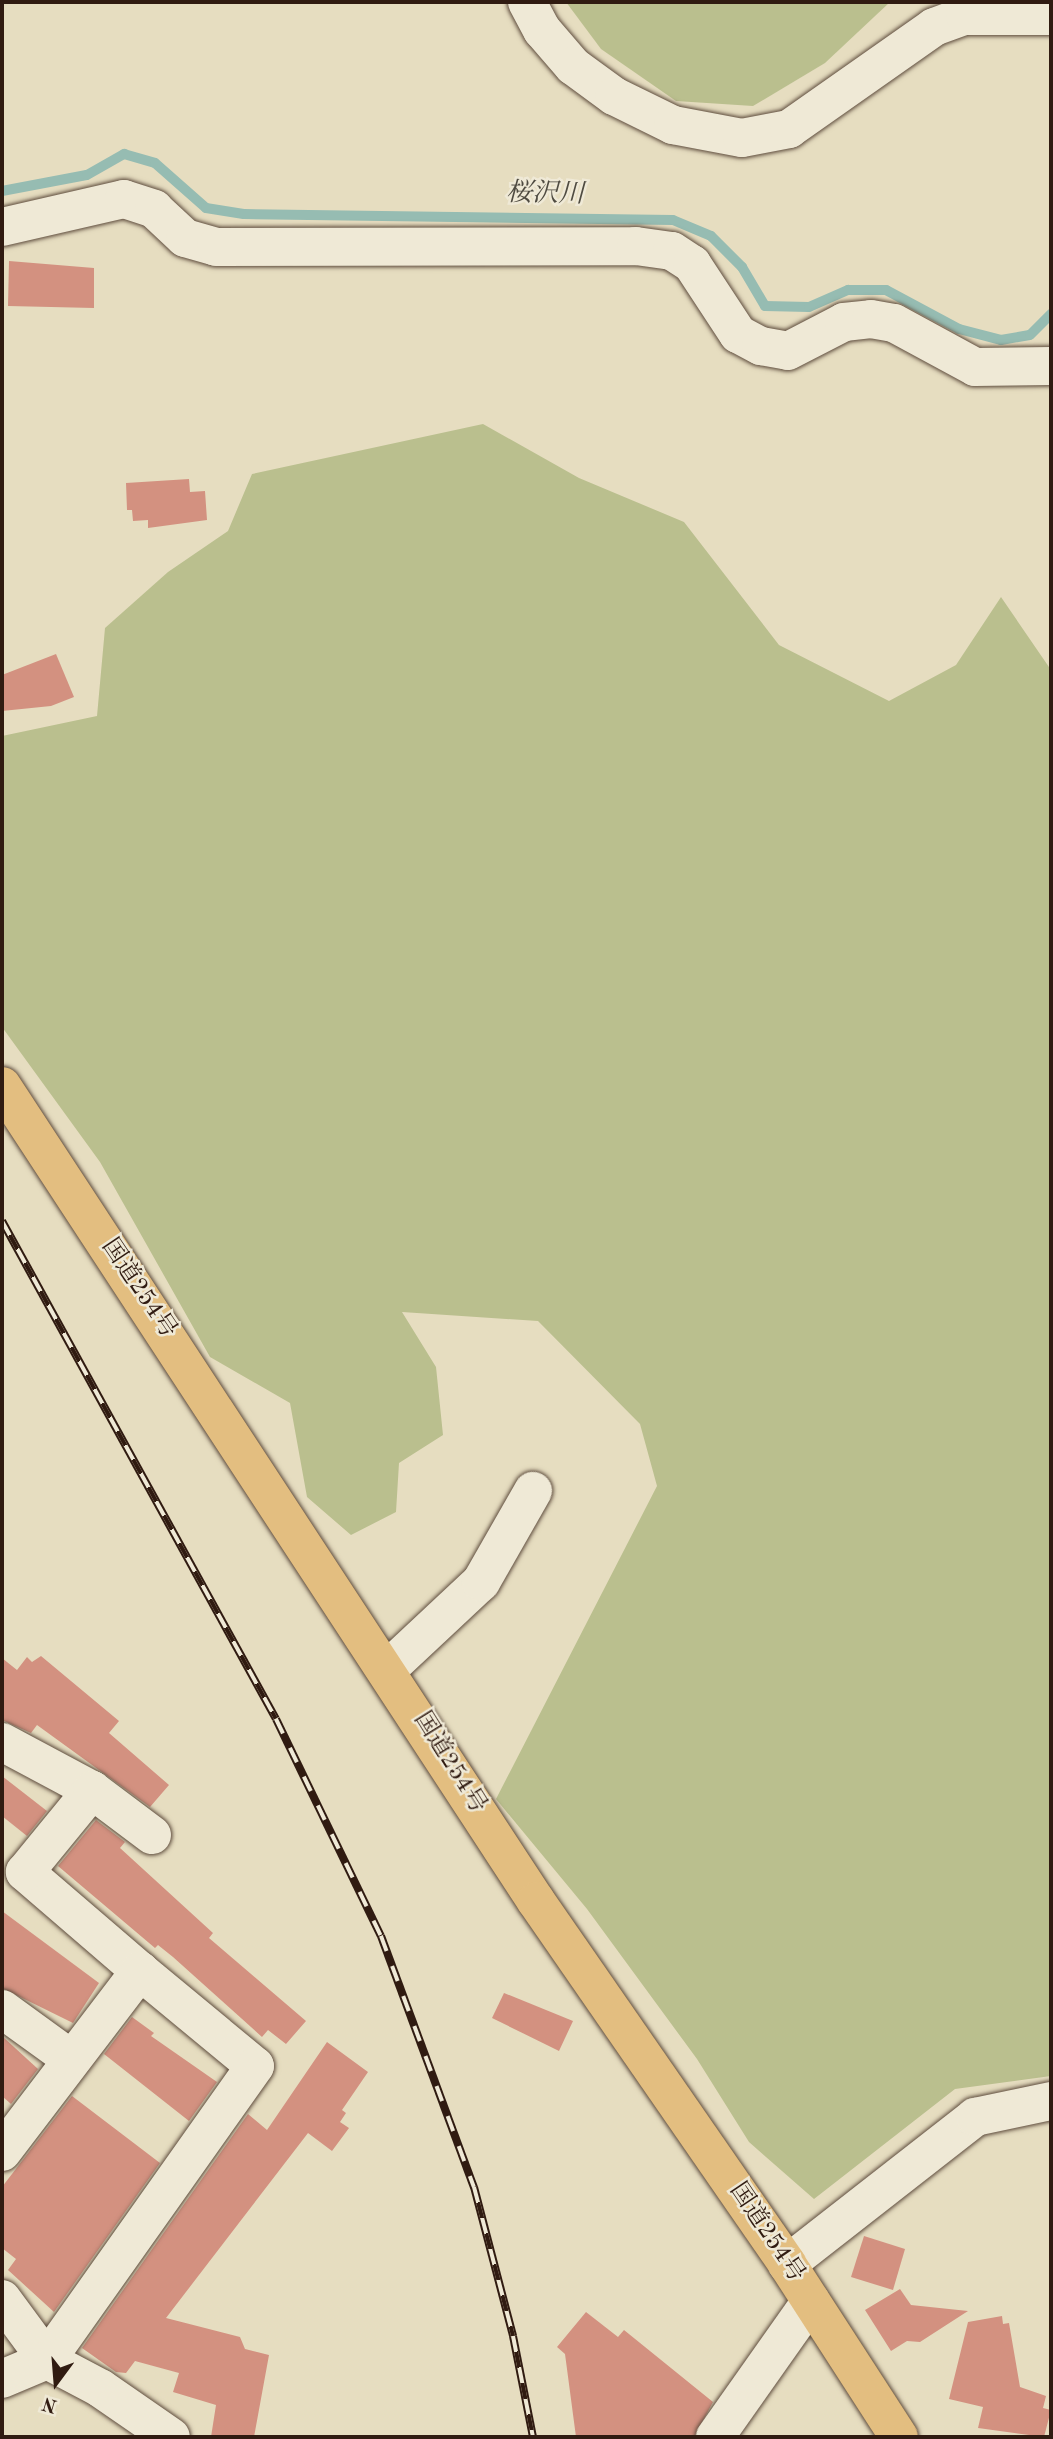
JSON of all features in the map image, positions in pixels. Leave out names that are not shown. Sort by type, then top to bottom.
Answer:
[{"type":"highway","name":"国道254号","points":[[2,1087],[388,1669],[536,1901],[787,2264],[899,2437]]},
{"type":"street","points":[[527,2],[542,30],[573,66],[614,96],[673,125],[742,138],[789,129],[934,27],[965,16],[1051,16]]},
{"type":"street","points":[[2,227],[124,199],[154,209],[185,238],[216,247],[636,246],[672,251],[692,264],[738,334],[761,346],[788,351],[844,323],[871,319],[894,323],[975,367],[1051,366]]},
{"type":"street","points":[[388,1669],[481,1582],[533,1491]]},
{"type":"street","points":[[2,1742],[92,1790],[152,1835]]},
{"type":"street","points":[[2,2379],[47,2360],[255,2066],[25,1872],[92,1790]]},
{"type":"street","points":[[2,2152],[140,1971]]},
{"type":"street","points":[[2,2009],[71,2059]]},
{"type":"street","points":[[787,2264],[975,2117],[1051,2101]]},
{"type":"street","points":[[2,2299],[47,2360],[111,2395],[172,2437]]},
{"type":"street","points":[[715,2437],[811,2301]]},
{"type":"green space","points":[[566,2],[890,2],[825,63],[753,106],[676,101],[601,49]]},
{"type":"green space","points":[[483,424],[579,478],[684,522],[779,645],[889,701],[956,665],[1001,597],[1051,670],[1051,2076],[955,2089],[814,2199],[749,2142],[697,2059],[587,1909],[496,1799],[657,1486],[640,1424],[538,1321],[402,1312],[436,1367],[443,1435],[399,1463],[396,1512],[351,1535],[307,1497],[290,1403],[210,1357],[100,1162],[2,1027],[2,736],[97,716],[105,628],[168,572],[228,531],[252,474]]},
{"type":"building","points":[[9,261],[94,268],[94,308],[8,306]]},
{"type":"building","points":[[189,479],[190,492],[205,491],[207,520],[148,528],[148,520],[133,521],[132,510],[127,510],[126,483]]},
{"type":"building","points":[[56,654],[74,697],[51,706],[2,711],[2,675]]},
{"type":"building","points":[[41,1656],[119,1721],[109,1733],[169,1785],[150,1807],[37,1725],[31,1733],[2,1720],[2,1658],[17,1670],[27,1657],[32,1662]]},
{"type":"building","points":[[2,1776],[47,1811],[27,1836],[2,1816]]},
{"type":"building","points":[[96,1820],[125,1842],[120,1848],[213,1933],[209,1938],[306,2021],[286,2044],[268,2030],[262,2037],[173,1957],[158,1945],[155,1948],[58,1866]]},
{"type":"building","points":[[2,1911],[99,1983],[73,2023],[2,1988]]},
{"type":"building","points":[[504,1993],[573,2021],[559,2051],[492,2018]]},
{"type":"building","points":[[132,2017],[154,2033],[151,2036],[217,2082],[189,2121],[104,2054]]},
{"type":"building","points":[[2,2036],[38,2069],[11,2104],[2,2096]]},
{"type":"building","points":[[327,2042],[368,2072],[342,2110],[346,2113],[340,2122],[349,2128],[332,2151],[308,2133],[166,2318],[240,2337],[245,2349],[269,2355],[254,2437],[211,2437],[216,2405],[173,2392],[179,2373],[135,2361],[126,2373],[116,2372],[82,2348],[248,2114],[267,2130]]},
{"type":"building","points":[[72,2096],[160,2163],[54,2312],[8,2270],[16,2259],[2,2248],[2,2187]]},
{"type":"building","points":[[864,2236],[905,2249],[893,2290],[851,2277]]},
{"type":"building","points":[[900,2289],[911,2305],[968,2311],[920,2342],[907,2341],[891,2351],[865,2310]]},
{"type":"building","points":[[586,2312],[618,2337],[624,2330],[713,2402],[694,2437],[576,2437],[565,2354],[557,2347]]},
{"type":"building","points":[[1002,2316],[1003,2324],[1009,2323],[1020,2387],[1046,2396],[1043,2408],[1051,2410],[1044,2437],[978,2428],[983,2407],[949,2399],[968,2322]]},
{"type":"waterway","name":"桜沢川","points":[[2,191],[87,175],[124,154],[155,163],[206,208],[244,214],[673,220],[711,236],[742,267],[765,306],[809,307],[848,290],[886,290],[959,329],[1001,340],[1030,335],[1051,314]]},
{"type":"railway","points":[[2,1221],[276,1719],[381,1936],[474,2187],[513,2336],[533,2437]]}]
